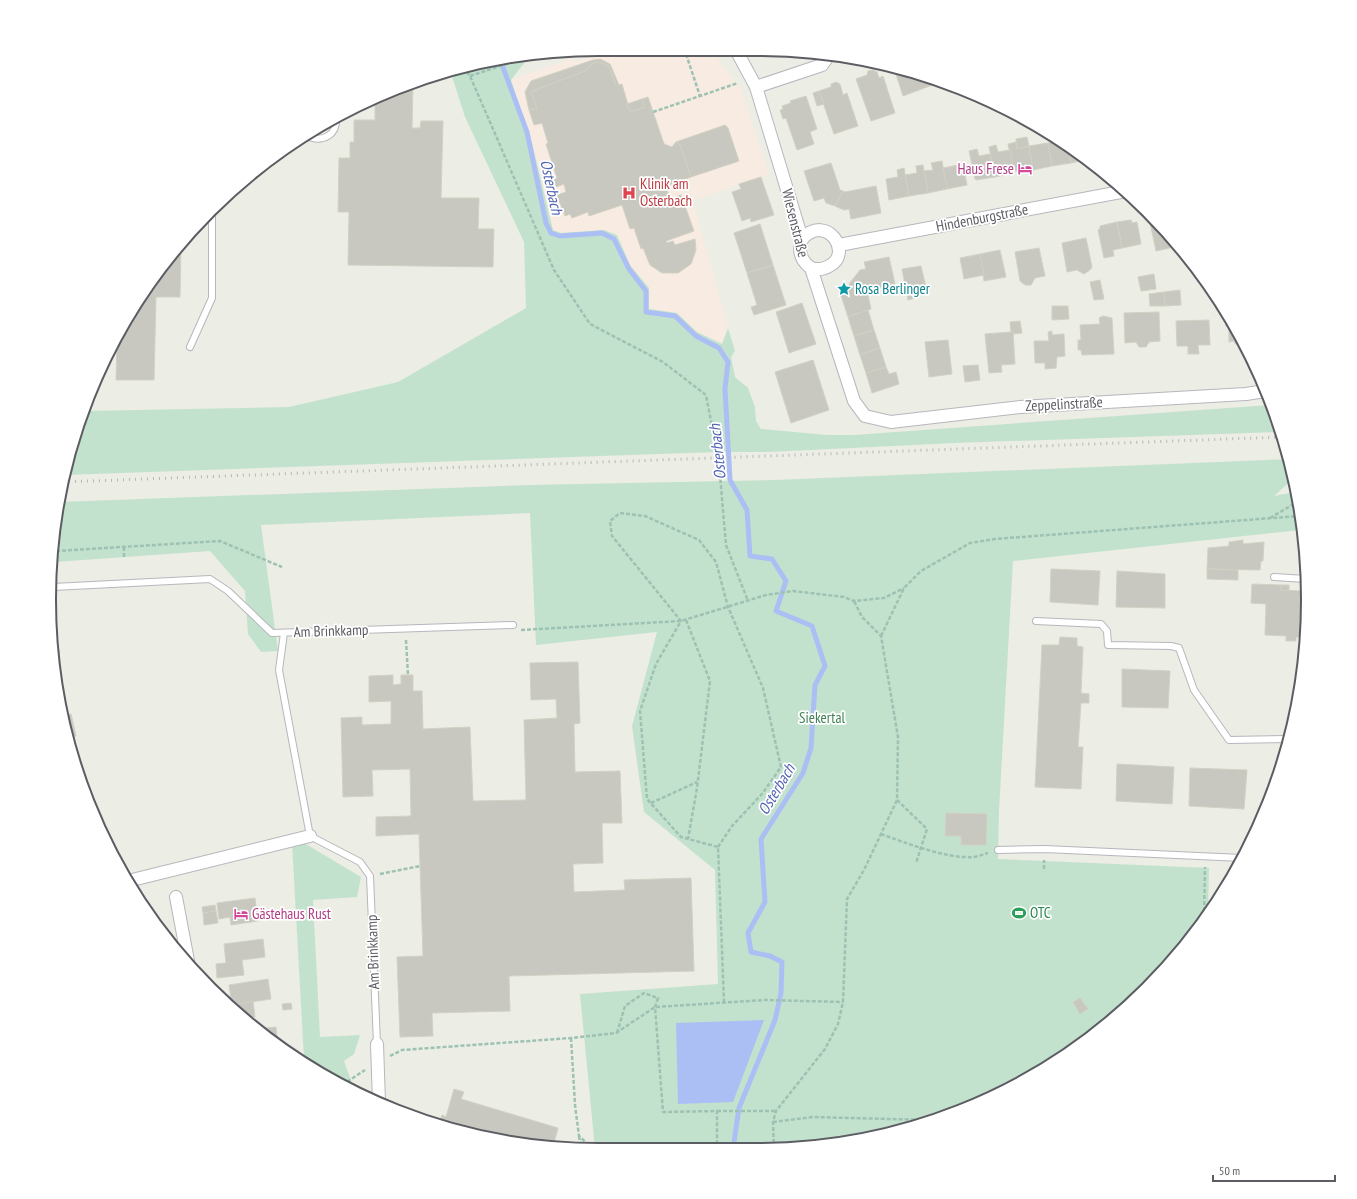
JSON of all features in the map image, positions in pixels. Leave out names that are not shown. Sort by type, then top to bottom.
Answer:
[{"type":"street","name":"Wiesenstraße","points":[[739,56],[754,83],[802,239],[799,248],[800,254],[803,261],[811,268],[854,401],[865,416]]},
{"type":"street","points":[[754,83],[822,65],[825,61]]},
{"type":"street","name":"Hindenburgstraße","points":[[839,245],[1118,193]]},
{"type":"street","points":[[802,239],[814,230],[822,230],[830,233],[839,245],[839,254],[831,266],[823,269],[811,268]]},
{"type":"street","name":"Zeppelinstraße","points":[[865,416],[890,422],[1020,407],[1260,393]]},
{"type":"street","points":[[135,880],[310,836]]},
{"type":"street","points":[[176,897],[186,952]]},
{"type":"street","name":"Am Brinkkamp","points":[[377,1044],[379,1096]]},
{"type":"lane","points":[[314,138],[321,140],[331,134],[335,130],[335,125]]},
{"type":"lane","points":[[190,347],[212,298],[212,218]]},
{"type":"lane","points":[[1274,577],[1300,579]]},
{"type":"lane","points":[[56,587],[210,579],[228,591],[272,633],[284,633]]},
{"type":"lane","points":[[1036,621],[1101,624],[1107,631],[1108,644],[1171,646],[1179,648],[1194,690],[1229,740],[1282,739]]},
{"type":"lane","name":"Am Brinkkamp","points":[[310,836],[279,670],[284,633],[515,628]]},
{"type":"lane","points":[[310,836],[360,862],[370,876]]},
{"type":"lane","points":[[998,850],[1044,849],[1205,858],[1235,858]]},
{"type":"lane","name":"Am Brinkkamp","points":[[370,876],[377,1044]]},
{"type":"path","points":[[687,56],[700,96]]},
{"type":"path","points":[[470,76],[510,64]]},
{"type":"path","points":[[467,73],[554,270],[590,324],[663,362],[706,395],[712,426],[717,440],[717,456],[723,497],[726,545],[748,601]]},
{"type":"path","points":[[653,112],[700,96],[754,83]]},
{"type":"path","points":[[1268,519],[1293,505]]},
{"type":"path","points":[[681,621],[612,536],[610,521],[620,513],[645,516],[699,540],[716,562],[728,607],[763,688],[782,767],[762,794],[732,826],[718,848],[724,1002]]},
{"type":"path","points":[[515,628],[681,621],[766,595],[793,591],[844,597],[854,601],[884,598],[904,588],[922,571],[970,543],[995,539],[1294,516]]},
{"type":"path","points":[[59,551],[220,541],[282,566]]},
{"type":"path","points":[[124,547],[124,557]]},
{"type":"path","points":[[880,636],[904,588]]},
{"type":"path","points":[[774,1143],[773,1122],[776,1111],[825,1048],[838,1024],[843,1002],[847,900],[864,870],[897,800],[898,737],[880,636],[862,617],[854,601]]},
{"type":"path","points":[[686,620],[710,681],[698,782],[688,839]]},
{"type":"path","points":[[681,621],[656,664],[640,712],[647,799],[681,837],[718,848]]},
{"type":"path","points":[[405,637],[408,675]]},
{"type":"path","points":[[650,803],[698,782]]},
{"type":"path","points":[[897,800],[927,829],[922,848],[916,857],[916,863]]},
{"type":"path","points":[[881,834],[922,848],[958,856],[973,857],[998,850]]},
{"type":"path","points":[[1204,908],[1205,858]]},
{"type":"path","points":[[370,876],[420,866]]},
{"type":"path","points":[[616,1033],[625,1006],[644,993],[658,998],[655,1007],[663,1112],[729,1110],[776,1111]]},
{"type":"path","points":[[348,1081],[377,1062],[402,1050],[570,1038],[616,1033],[655,1007],[765,1000],[843,1002]]},
{"type":"path","points":[[570,1038],[575,1105],[580,1142]]},
{"type":"path","points":[[717,1111],[717,1143]]},
{"type":"path","points":[[773,1122],[812,1116],[914,1119]]},
{"type":"path","points":[[579,1136],[586,1143]]},
{"type":"shaded area","name":"Klinik am Osterbach","points":[[589,56],[717,56],[741,89],[769,174],[693,201],[728,328],[723,344],[697,332],[677,313],[648,309],[649,288],[630,265],[617,235],[604,230],[561,233],[553,230],[511,80],[573,58],[574,62]]},
{"type":"green space","points":[[525,62],[511,80],[532,143],[553,230],[561,233],[604,230],[617,235],[630,265],[649,288],[649,309],[677,313],[697,332],[722,344],[728,328],[735,351],[731,357],[735,377],[748,388],[755,407],[756,421],[761,429],[827,435],[854,435],[1265,405],[1274,432],[955,443],[769,452],[716,452],[71,475],[90,411],[289,407],[398,382],[526,308],[524,242],[465,117],[452,77],[493,66]]},
{"type":"green space","name":"Siekertal","points":[[1282,459],[1288,483],[1274,496],[1291,493],[1296,531],[1013,561],[999,811],[998,859],[1209,868],[1208,902],[1189,930],[1142,984],[1088,1031],[1029,1070],[998,1087],[965,1102],[932,1114],[864,1133],[793,1142],[594,1143],[580,994],[718,984],[715,870],[644,812],[632,726],[657,632],[536,645],[530,513],[261,525],[278,651],[261,652],[248,634],[245,591],[210,551],[57,562],[65,502],[529,485],[775,480]]},
{"type":"green space","points":[[299,840],[361,877],[357,897],[313,900],[320,1037],[360,1035],[354,1054],[344,1061],[352,1083],[304,1055],[292,843]]},
{"type":"water","points":[[764,1020],[733,1102],[678,1104],[676,1023]]},
{"type":"building","points":[[600,59],[610,64],[619,85],[616,86],[609,67],[602,63],[596,62],[590,65],[585,71],[531,92],[537,108],[529,110],[525,92],[531,81]]},
{"type":"building","points":[[596,62],[602,63],[609,67],[616,86],[622,84],[630,112],[645,107],[642,99],[648,97],[664,144],[672,147],[676,142],[680,145],[691,177],[666,186],[670,199],[681,195],[694,231],[666,241],[667,243],[673,241],[675,245],[695,239],[696,250],[691,264],[678,273],[662,273],[650,265],[643,248],[641,249],[634,228],[630,229],[622,205],[589,216],[588,212],[572,218],[570,214],[565,216],[557,195],[566,192],[564,184],[556,187],[553,180],[557,178],[546,144],[548,143],[542,123],[534,125],[529,110],[537,108],[531,92],[585,71],[590,65]]},
{"type":"building","points":[[873,70],[877,72],[879,78],[883,76],[895,113],[871,121],[856,79],[867,75],[868,71]]},
{"type":"building","points":[[896,74],[932,85],[903,96]]},
{"type":"building","points":[[836,82],[840,84],[843,95],[847,93],[858,126],[834,134],[819,91],[831,87],[831,84]]},
{"type":"building","points":[[413,89],[412,128],[420,128],[421,121],[443,121],[441,198],[479,198],[478,229],[494,229],[493,267],[348,265],[349,212],[338,212],[339,158],[350,158],[350,142],[354,142],[354,120],[375,120],[375,105]]},
{"type":"building","points":[[819,91],[824,104],[817,106],[813,93]]},
{"type":"building","points":[[806,96],[817,129],[810,132],[814,144],[797,150],[786,118],[783,119],[780,110],[783,109],[782,106],[791,103],[790,101]]},
{"type":"building","points":[[642,99],[645,107],[630,112],[627,104]]},
{"type":"building","points":[[725,125],[728,128],[739,161],[691,177],[680,145],[676,142]]},
{"type":"building","points":[[1027,137],[1029,146],[1017,149],[1016,139]]},
{"type":"building","points":[[1016,142],[1017,149],[1029,146],[1033,170],[1014,171],[1008,144]]},
{"type":"building","points":[[1048,143],[1050,143],[1070,156],[1071,163],[1052,166]]},
{"type":"building","points":[[1048,143],[1052,166],[1033,170],[1029,146]]},
{"type":"building","points":[[996,145],[998,152],[1010,150],[1014,173],[995,177],[989,147]]},
{"type":"building","points":[[977,149],[979,156],[990,154],[995,177],[975,179],[969,151]]},
{"type":"building","points":[[1070,156],[1078,161],[1071,163]]},
{"type":"building","points":[[942,161],[947,189],[928,193],[924,171],[933,170],[931,163]]},
{"type":"building","points":[[831,163],[840,190],[843,191],[835,206],[826,203],[824,198],[814,201],[804,171]]},
{"type":"building","points":[[963,164],[967,185],[947,189],[943,168]]},
{"type":"building","points":[[923,165],[928,193],[909,196],[905,175],[917,173],[916,166]]},
{"type":"building","points":[[904,168],[909,196],[889,200],[886,179],[898,177],[897,170]]},
{"type":"building","points":[[761,177],[774,215],[751,222],[750,218],[742,221],[732,192],[741,189],[739,184]]},
{"type":"building","points":[[876,186],[881,213],[851,219],[849,209],[844,210],[835,206],[843,191],[845,192]]},
{"type":"building","points":[[1131,220],[1132,223],[1137,222],[1141,244],[1122,248],[1117,222]]},
{"type":"building","points":[[1117,222],[1122,248],[1113,250],[1114,256],[1104,258],[1098,230],[1100,229],[1100,226]]},
{"type":"building","points":[[760,224],[773,265],[747,273],[734,233]]},
{"type":"building","points":[[1150,224],[1169,245],[1170,248],[1156,251]]},
{"type":"building","points":[[1086,238],[1092,267],[1084,274],[1077,270],[1067,272],[1062,243]]},
{"type":"building","points":[[1039,248],[1045,276],[1035,278],[1031,285],[1025,285],[1020,281],[1015,252]]},
{"type":"building","points":[[1000,250],[1006,277],[984,281],[980,254]]},
{"type":"building","points":[[181,253],[180,297],[156,297],[154,380],[116,380],[117,350],[148,298]]},
{"type":"building","points":[[980,254],[984,275],[964,279],[960,258]]},
{"type":"building","points":[[889,257],[895,284],[867,290],[871,309],[848,317],[840,292],[851,289],[849,284],[860,270],[866,269],[864,262]]},
{"type":"building","points":[[773,265],[786,305],[754,315],[751,307],[757,305],[747,273]]},
{"type":"building","points":[[921,266],[926,287],[913,289],[915,298],[908,300],[902,269]]},
{"type":"building","points":[[1154,274],[1156,289],[1141,291],[1138,277]]},
{"type":"building","points":[[1100,280],[1104,299],[1094,300],[1090,282]]},
{"type":"building","points":[[1180,290],[1181,305],[1165,306],[1164,292]]},
{"type":"building","points":[[1164,292],[1165,306],[1150,306],[1149,294]]},
{"type":"building","points":[[802,303],[816,344],[789,353],[776,312]]},
{"type":"building","points":[[1052,306],[1068,306],[1069,319],[1052,320]]},
{"type":"building","points":[[868,310],[874,330],[854,336],[848,317]]},
{"type":"building","points":[[1159,312],[1160,341],[1149,342],[1146,347],[1139,347],[1136,342],[1125,343],[1124,313]]},
{"type":"building","points":[[1103,316],[1112,318],[1114,354],[1082,355],[1081,350],[1078,350],[1078,340],[1081,340],[1080,325],[1100,324],[1099,318]]},
{"type":"building","points":[[1209,320],[1210,345],[1198,345],[1199,354],[1188,354],[1188,346],[1177,346],[1176,321]]},
{"type":"building","points":[[1020,321],[1022,333],[1013,334],[1011,332],[1010,322]]},
{"type":"building","points":[[874,330],[880,348],[860,355],[854,336]]},
{"type":"building","points":[[1229,330],[1237,344],[1235,344],[1234,341],[1229,342]]},
{"type":"building","points":[[1052,331],[1052,335],[1064,334],[1065,356],[1057,357],[1056,368],[1045,369],[1045,363],[1035,363],[1034,341],[1049,341],[1048,332]]},
{"type":"building","points":[[1013,332],[1015,364],[1001,365],[1002,372],[989,373],[985,334]]},
{"type":"building","points":[[948,340],[952,374],[929,377],[925,342]]},
{"type":"building","points":[[880,348],[886,367],[866,373],[860,355]]},
{"type":"building","points":[[813,360],[829,410],[791,423],[775,372]]},
{"type":"building","points":[[978,365],[980,380],[965,382],[963,366]]},
{"type":"building","points":[[886,367],[889,374],[896,372],[899,384],[872,393],[866,373]]},
{"type":"building","points":[[1243,540],[1243,544],[1264,542],[1263,561],[1261,561],[1260,570],[1207,569],[1208,548],[1229,546],[1229,542]]},
{"type":"building","points":[[1051,569],[1100,571],[1098,605],[1050,602]]},
{"type":"building","points":[[1207,569],[1238,570],[1238,580],[1207,579]]},
{"type":"building","points":[[1117,571],[1165,574],[1165,608],[1116,607]]},
{"type":"building","points":[[1252,584],[1281,585],[1281,590],[1301,591],[1300,637],[1296,637],[1296,641],[1286,641],[1286,636],[1265,635],[1266,604],[1251,603]]},
{"type":"building","points":[[1281,585],[1289,585],[1289,591],[1281,590]]},
{"type":"building","points":[[1060,637],[1077,638],[1077,646],[1083,647],[1081,693],[1089,694],[1089,703],[1081,703],[1078,747],[1083,747],[1081,789],[1035,787],[1042,645],[1059,645]]},
{"type":"building","points":[[578,662],[580,723],[574,724],[575,772],[620,771],[622,823],[602,823],[603,863],[573,864],[574,892],[625,890],[624,880],[691,878],[694,971],[509,976],[510,1011],[432,1013],[433,1036],[400,1037],[397,957],[423,956],[419,834],[376,836],[376,817],[411,816],[410,769],[372,770],[373,796],[343,797],[341,718],[362,717],[362,725],[391,724],[391,701],[369,702],[369,676],[393,675],[393,685],[401,684],[401,675],[413,675],[413,691],[422,691],[423,729],[470,727],[473,801],[526,800],[524,720],[557,718],[556,699],[531,700],[530,663]]},
{"type":"building","points":[[1122,669],[1170,671],[1168,708],[1122,707]]},
{"type":"building","points":[[71,714],[76,736],[74,736],[68,715]]},
{"type":"building","points":[[1117,764],[1174,767],[1172,804],[1116,801]]},
{"type":"building","points":[[1190,768],[1247,770],[1244,809],[1189,806]]},
{"type":"building","points":[[946,813],[987,814],[986,845],[961,845],[961,836],[945,836]]},
{"type":"building","points":[[255,898],[258,921],[231,925],[230,917],[219,919],[217,903]]},
{"type":"building","points":[[215,905],[216,911],[203,913],[202,907]]},
{"type":"building","points":[[216,911],[218,923],[204,925],[203,913]]},
{"type":"building","points":[[263,939],[265,957],[242,960],[244,975],[217,978],[216,964],[226,963],[224,944]]},
{"type":"building","points":[[268,979],[271,999],[237,1004],[231,999],[229,985]]},
{"type":"building","points":[[1080,998],[1088,1009],[1080,1014],[1073,1002]]},
{"type":"building","points":[[253,1001],[255,1017],[253,1018],[237,1004]]},
{"type":"building","points":[[291,1003],[292,1009],[283,1010],[282,1004]]},
{"type":"building","points":[[276,1027],[277,1037],[269,1031],[265,1028]]},
{"type":"building","points":[[454,1089],[464,1092],[461,1099],[558,1128],[555,1141],[493,1133],[441,1119],[442,1115],[446,1117]]},
{"type":"waterway","name":"Osterbach","points":[[502,65],[527,132],[546,223],[551,233],[560,236],[602,233],[614,239],[629,269],[646,291],[646,312],[675,316],[696,336],[719,348],[728,362],[725,389],[730,480],[747,510],[750,556],[772,559],[786,581],[776,611],[812,626],[825,666],[815,685],[811,748],[803,773],[761,839],[765,902],[748,933],[751,952],[770,956],[782,962],[781,993],[775,1020],[739,1108],[734,1143]]},
{"type":"railway","points":[[69,482],[1276,437]]},
{"type":"place","name":"Haus Frese","points":[[1025,169]]},
{"type":"place","name":"Klinik am Osterbach","points":[[629,193]]},
{"type":"place","name":"Rosa Berlinger","points":[[844,289]]},
{"type":"place","name":"OTC","points":[[1019,913]]},
{"type":"place","name":"Gästehaus Rust","points":[[241,914]]}]
